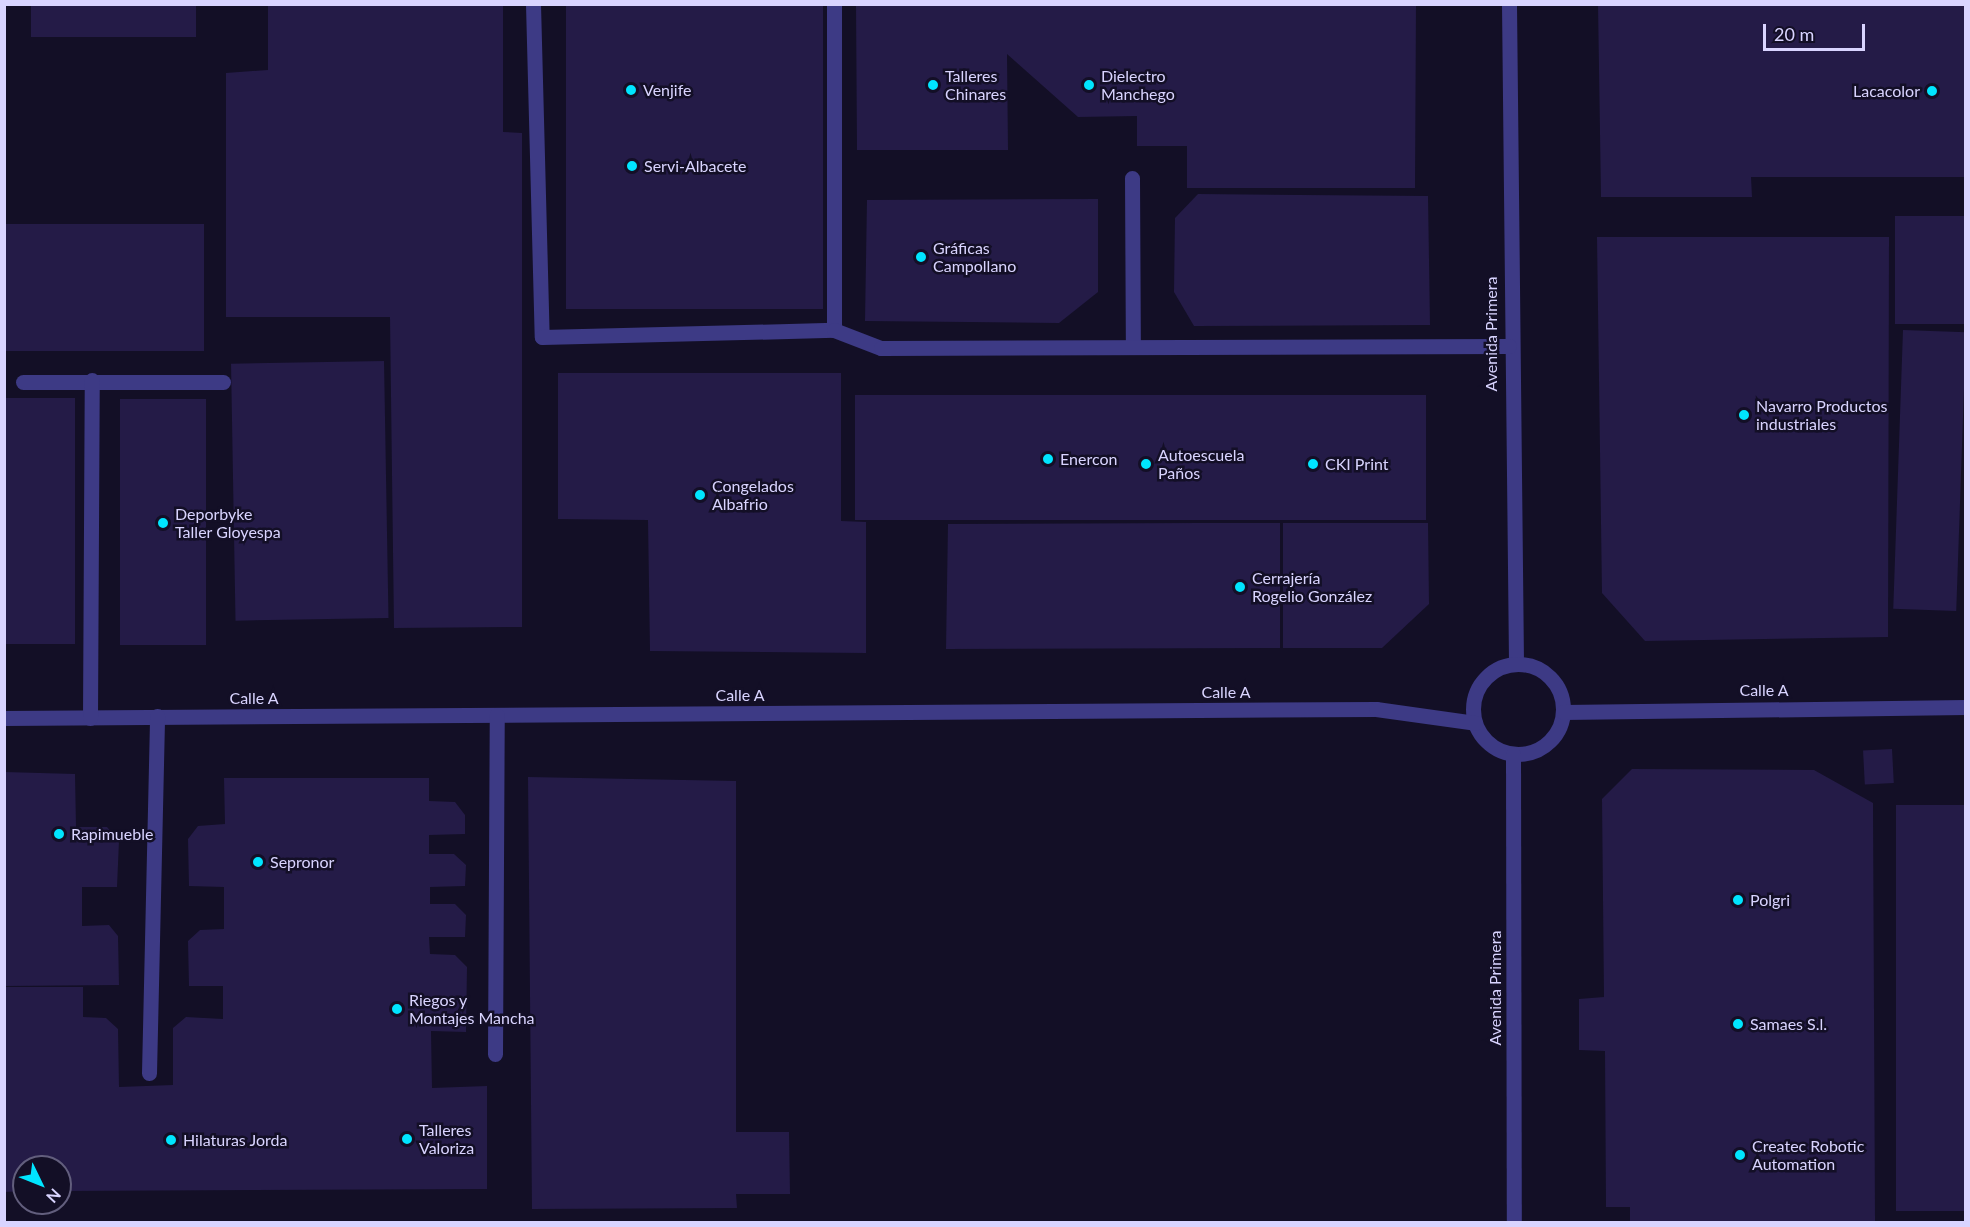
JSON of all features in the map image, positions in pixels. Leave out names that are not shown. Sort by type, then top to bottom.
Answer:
[{"type":"street","points":[[533,4],[542,337],[834,330],[881,348],[1133,344],[1509,346]]},
{"type":"street","points":[[834,4],[834,330]]},
{"type":"street","name":"Avenida Primera","points":[[1509,4],[1509,346],[1516,664]]},
{"type":"street","points":[[1132,178],[1133,344]]},
{"type":"street","points":[[23,382],[92,380],[223,382]]},
{"type":"street","points":[[90,718],[92,380]]},
{"type":"street","points":[[1516,664],[1535,667],[1550,678],[1563,712],[1552,739],[1541,748],[1514,754],[1489,744],[1475,723],[1472,709],[1481,683],[1516,664]]},
{"type":"street","name":"Calle A","points":[[1563,712],[1965,707]]},
{"type":"street","name":"Calle A","points":[[4,718],[1377,709],[1475,723]]},
{"type":"street","points":[[495,1054],[497,715]]},
{"type":"street","points":[[149,1073],[157,716]]},
{"type":"street","name":"Avenida Primera","points":[[1514,754],[1514,1222]]},
{"type":"building","points":[[31,4],[196,4],[196,37],[31,37]]},
{"type":"building","points":[[268,4],[503,4],[503,132],[522,133],[522,627],[394,628],[390,317],[226,317],[226,73],[268,70]]},
{"type":"building","points":[[566,4],[823,4],[823,309],[566,309]]},
{"type":"building","points":[[856,4],[1416,4],[1415,188],[1187,188],[1187,146],[1137,146],[1137,116],[1078,117],[1007,54],[1008,150],[857,150]]},
{"type":"building","points":[[1598,4],[1966,4],[1966,177],[1751,177],[1752,197],[1601,197]]},
{"type":"building","points":[[1198,194],[1428,196],[1430,325],[1194,326],[1174,292],[1175,218]]},
{"type":"building","points":[[1098,199],[1098,292],[1059,323],[865,321],[867,200]]},
{"type":"building","points":[[1895,216],[1966,216],[1966,324],[1895,324]]},
{"type":"building","points":[[4,224],[204,224],[204,351],[4,351]]},
{"type":"building","name":"Navarro Productos industriales","points":[[1597,237],[1889,237],[1888,637],[1645,641],[1602,593]]},
{"type":"building","points":[[1903,330],[1966,332],[1956,611],[1893,609]]},
{"type":"building","points":[[384,361],[388,618],[236,621],[231,364]]},
{"type":"building","name":"Congelados Albafrio","points":[[558,373],[841,373],[841,521],[866,522],[866,653],[650,651],[648,520],[558,519]]},
{"type":"building","points":[[855,395],[1426,395],[1426,520],[855,520]]},
{"type":"building","points":[[4,398],[75,398],[75,644],[4,644]]},
{"type":"building","name":"Deporbyke Taller Gloyespa","points":[[120,399],[206,399],[206,645],[120,645]]},
{"type":"building","points":[[1280,523],[1280,648],[946,649],[948,524]]},
{"type":"building","points":[[1283,523],[1428,523],[1429,604],[1382,648],[1283,648]]},
{"type":"building","points":[[1892,749],[1894,783],[1865,784],[1863,751]]},
{"type":"building","points":[[1632,769],[1814,770],[1873,803],[1875,1222],[1630,1222],[1630,1207],[1606,1207],[1605,1051],[1579,1050],[1579,999],[1604,997],[1602,799]]},
{"type":"building","points":[[4,772],[75,774],[76,827],[107,827],[119,841],[117,887],[82,887],[82,926],[109,925],[118,936],[119,985],[4,986]]},
{"type":"building","points":[[528,777],[736,781],[736,1132],[789,1132],[790,1194],[736,1194],[737,1208],[532,1209]]},
{"type":"building","points":[[224,778],[429,778],[429,801],[455,802],[465,815],[465,834],[429,835],[429,854],[454,854],[466,865],[465,886],[430,887],[430,904],[455,904],[466,915],[465,937],[429,937],[430,954],[455,955],[467,967],[466,1032],[431,1031],[432,1088],[487,1086],[487,1189],[72,1191],[72,1155],[12,1155],[12,1192],[4,1192],[4,987],[83,987],[83,1017],[106,1018],[118,1029],[119,1087],[173,1085],[173,1028],[186,1017],[223,1019],[223,986],[189,986],[188,941],[200,930],[224,929],[224,887],[189,886],[188,839],[198,826],[225,824]]},
{"type":"building","points":[[1896,805],[1966,805],[1966,1211],[1896,1211]]},
{"type":"place","name":"Talleres Chinares","points":[[933,85]]},
{"type":"place","name":"Dielectro Manchego","points":[[1089,85]]},
{"type":"place","name":"Venjife","points":[[631,90]]},
{"type":"place","name":"Lacacolor","points":[[1932,91]]},
{"type":"place","name":"Servi-Albacete","points":[[632,166]]},
{"type":"place","name":"Gráficas Campollano","points":[[921,257]]},
{"type":"place","name":"Navarro Productos industriales","points":[[1744,415]]},
{"type":"place","name":"Enercon","points":[[1048,459]]},
{"type":"place","name":"Autoescuela Paños","points":[[1146,464]]},
{"type":"place","name":"CKI Print","points":[[1313,464]]},
{"type":"place","name":"Congelados Albafrio","points":[[700,495]]},
{"type":"place","name":"Deporbyke Taller Gloyespa","points":[[163,523]]},
{"type":"place","name":"Cerrajería Rogelio González","points":[[1240,587]]},
{"type":"place","name":"Rapimueble","points":[[59,834]]},
{"type":"place","name":"Sepronor","points":[[258,862]]},
{"type":"place","name":"Polgri","points":[[1738,900]]},
{"type":"place","name":"Riegos y Montajes Mancha","points":[[397,1009]]},
{"type":"place","name":"Samaes S.l.","points":[[1738,1024]]},
{"type":"place","name":"Talleres Valoriza","points":[[407,1139]]},
{"type":"place","name":"Hilaturas Jorda","points":[[171,1140]]},
{"type":"place","name":"Createc Robotic Automation","points":[[1740,1155]]}]
